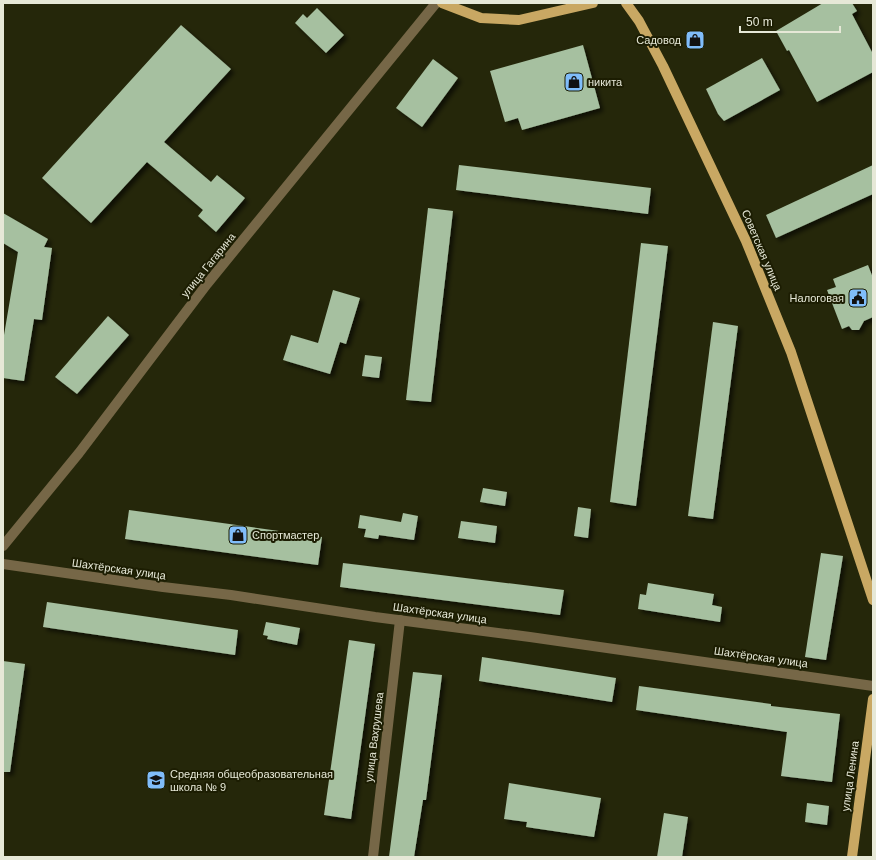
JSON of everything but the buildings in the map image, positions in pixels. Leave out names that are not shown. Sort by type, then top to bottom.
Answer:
[{"type":"main road","points":[[442,3],[481,18],[519,20],[593,3]]},
{"type":"main road","name":"Советская улица","points":[[626,3],[639,20],[663,66],[746,241],[791,352],[873,600]]},
{"type":"main road","name":"улица Ленина","points":[[852,857],[873,699]]},
{"type":"street","name":"улица Гагарина","points":[[3,546],[79,453],[207,284],[436,3]]},
{"type":"street","name":"Шахтёрская улица","points":[[3,564],[873,686]]},
{"type":"street","name":"улица Вахрушева","points":[[373,857],[400,620]]},
{"type":"place","name":"Садовод","points":[[695,40]]},
{"type":"place","name":"никита","points":[[574,82]]},
{"type":"place","name":"Налоговая","points":[[858,298]]},
{"type":"place","name":"Спортмастер","points":[[238,535]]},
{"type":"place","name":"Средняя общеобразовательная школа № 9","points":[[156,780]]}]
